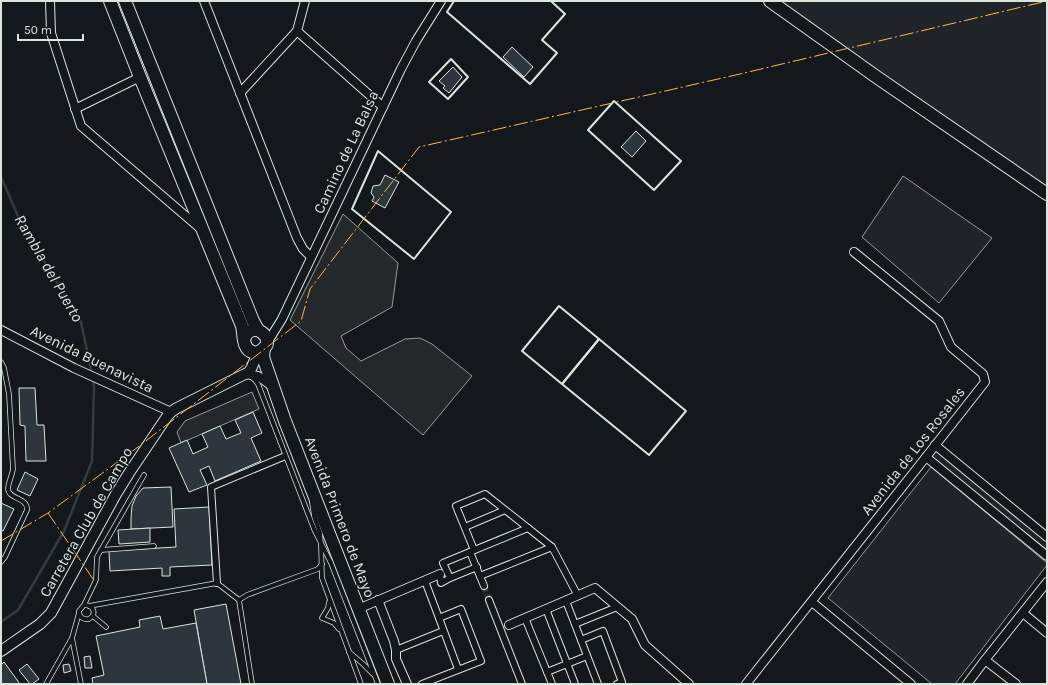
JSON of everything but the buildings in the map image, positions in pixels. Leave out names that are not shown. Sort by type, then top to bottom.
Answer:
[{"type":"main road","points":[[110,1],[242,326],[258,346]]},
{"type":"main road","points":[[125,1],[253,321],[258,346]]},
{"type":"main road","points":[[770,1],[1047,194]]},
{"type":"main road","points":[[140,77],[147,57]]},
{"type":"main road","points":[[140,77],[159,88]]},
{"type":"main road","name":"Avenida Primero de Mayo","points":[[258,346],[388,684]]},
{"type":"street","points":[[50,1],[51,33],[81,126],[204,232]]},
{"type":"street","points":[[204,1],[298,238],[303,249],[311,257]]},
{"type":"street","points":[[240,93],[297,31],[305,1]]},
{"type":"street","name":"Camino de La Balsa","points":[[258,346],[282,319],[405,61],[441,1]]},
{"type":"street","points":[[297,31],[383,107]]},
{"type":"street","points":[[75,109],[140,77]]},
{"type":"street","name":"Avenida de Los Rosales","points":[[746,684],[985,382],[984,374],[951,347],[939,321],[854,252]]},
{"type":"street","points":[[275,390],[261,378],[253,374],[245,373],[258,346],[272,327],[282,319]]},
{"type":"street","name":"Avenida Buenavista","points":[[2,332],[118,389],[171,412]]},
{"type":"street","name":"Carretera Club de Campo","points":[[1,651],[40,624],[51,614],[116,494],[171,412],[245,373]]},
{"type":"street","points":[[935,445],[1047,537]]},
{"type":"street","points":[[217,583],[211,487],[282,457]]},
{"type":"street","points":[[926,457],[1047,556]]},
{"type":"street","points":[[484,586],[465,527],[456,506],[485,494],[552,547],[578,596]]},
{"type":"street","points":[[465,527],[505,510]]},
{"type":"street","points":[[450,578],[443,563],[528,528]]},
{"type":"street","points":[[480,576],[552,547]]},
{"type":"street","points":[[358,609],[440,574],[441,583],[477,567]]},
{"type":"street","points":[[425,581],[458,669]]},
{"type":"street","points":[[968,684],[985,660],[1047,582]]},
{"type":"street","points":[[509,625],[595,588],[632,619],[645,645],[689,684]]},
{"type":"street","points":[[378,600],[394,641],[396,659],[407,684]]},
{"type":"street","points":[[489,600],[521,683],[514,684]]},
{"type":"street","points":[[566,601],[598,684]]},
{"type":"street","points":[[812,602],[911,684]]},
{"type":"street","points":[[574,624],[617,607]]},
{"type":"street","points":[[546,609],[576,684]]},
{"type":"street","points":[[422,684],[481,661],[461,610],[439,618]]},
{"type":"street","points":[[1023,613],[1047,633]]},
{"type":"street","points":[[525,618],[552,684]]},
{"type":"street","points":[[396,650],[444,631]]},
{"type":"street","points":[[581,640],[602,631],[621,683]]},
{"type":"street","points":[[547,672],[587,656]]},
{"type":"street","points":[[985,660],[1016,684]]},
{"type":"lane","points":[[1,362],[4,368],[10,394],[13,464],[8,489],[11,494],[25,503],[27,507],[27,510],[5,557],[1,562]]},
{"type":"lane","points":[[245,373],[243,376],[255,380],[258,384],[321,545],[333,567],[378,684]]},
{"type":"lane","points":[[1,376],[6,380]]},
{"type":"lane","points":[[46,684],[72,638],[80,608],[84,605],[96,580],[97,557],[144,475]]},
{"type":"lane","points":[[311,487],[313,508],[319,530],[321,545],[322,577],[361,684]]},
{"type":"lane","points":[[101,550],[154,546]]},
{"type":"lane","points":[[239,600],[246,595],[318,569],[322,564]]},
{"type":"lane","points":[[314,570],[322,577]]},
{"type":"lane","points":[[84,605],[89,606],[217,583],[239,600],[252,684]]},
{"type":"lane","points":[[328,595],[328,608],[322,618],[334,623],[342,634]]},
{"type":"lane","points":[[89,606],[94,611],[93,616]]},
{"type":"lane","points":[[79,613],[84,620],[93,616]]},
{"type":"lane","points":[[93,616],[106,627]]},
{"type":"lane","points":[[72,638],[81,684]]},
{"type":"lane","points":[[349,651],[382,684]]},
{"type":"shaded area","points":[[775,1],[1047,1],[1047,187]]},
{"type":"shaded area","points":[[903,176],[992,238],[939,303],[862,237]]},
{"type":"shaded area","points":[[343,214],[398,263],[392,307],[341,336],[346,348],[361,361],[405,339],[420,338],[432,344],[472,376],[423,435],[290,320]]},
{"type":"shaded area","points":[[252,392],[259,409],[181,443],[177,432],[185,421]]},
{"type":"shaded area","points":[[936,450],[1047,542],[1047,550],[931,457]]},
{"type":"shaded area","points":[[931,467],[1047,563],[1047,565],[955,684],[932,684],[828,598]]},
{"type":"waterway","name":"Rambla del Puerto","points":[[1,177],[21,223],[81,322],[92,374]]},
{"type":"waterway","name":"Rambla del Puerto","points":[[1,622],[18,610],[64,531],[92,461],[93,379]]},
{"type":"tunnel","points":[[484,586],[489,600]]},
{"type":"wall","points":[[454,1],[447,12],[530,84],[557,53],[542,40],[565,14],[551,1]]},
{"type":"wall","points":[[451,59],[468,77],[448,99],[429,82],[451,59]]},
{"type":"wall","points":[[614,101],[681,161],[654,190],[588,130],[614,101]]},
{"type":"wall","points":[[378,151],[451,212],[414,259],[352,209],[378,151]]},
{"type":"wall","points":[[559,306],[599,339],[562,384],[522,351],[559,306]]},
{"type":"wall","points":[[599,339],[686,411],[649,455],[562,384],[599,339]]},
{"type":"power","points":[[1,541],[48,513],[138,447],[301,321],[310,289],[419,147],[740,74],[1047,1]]},
{"type":"power","points":[[48,513],[93,579]]}]
